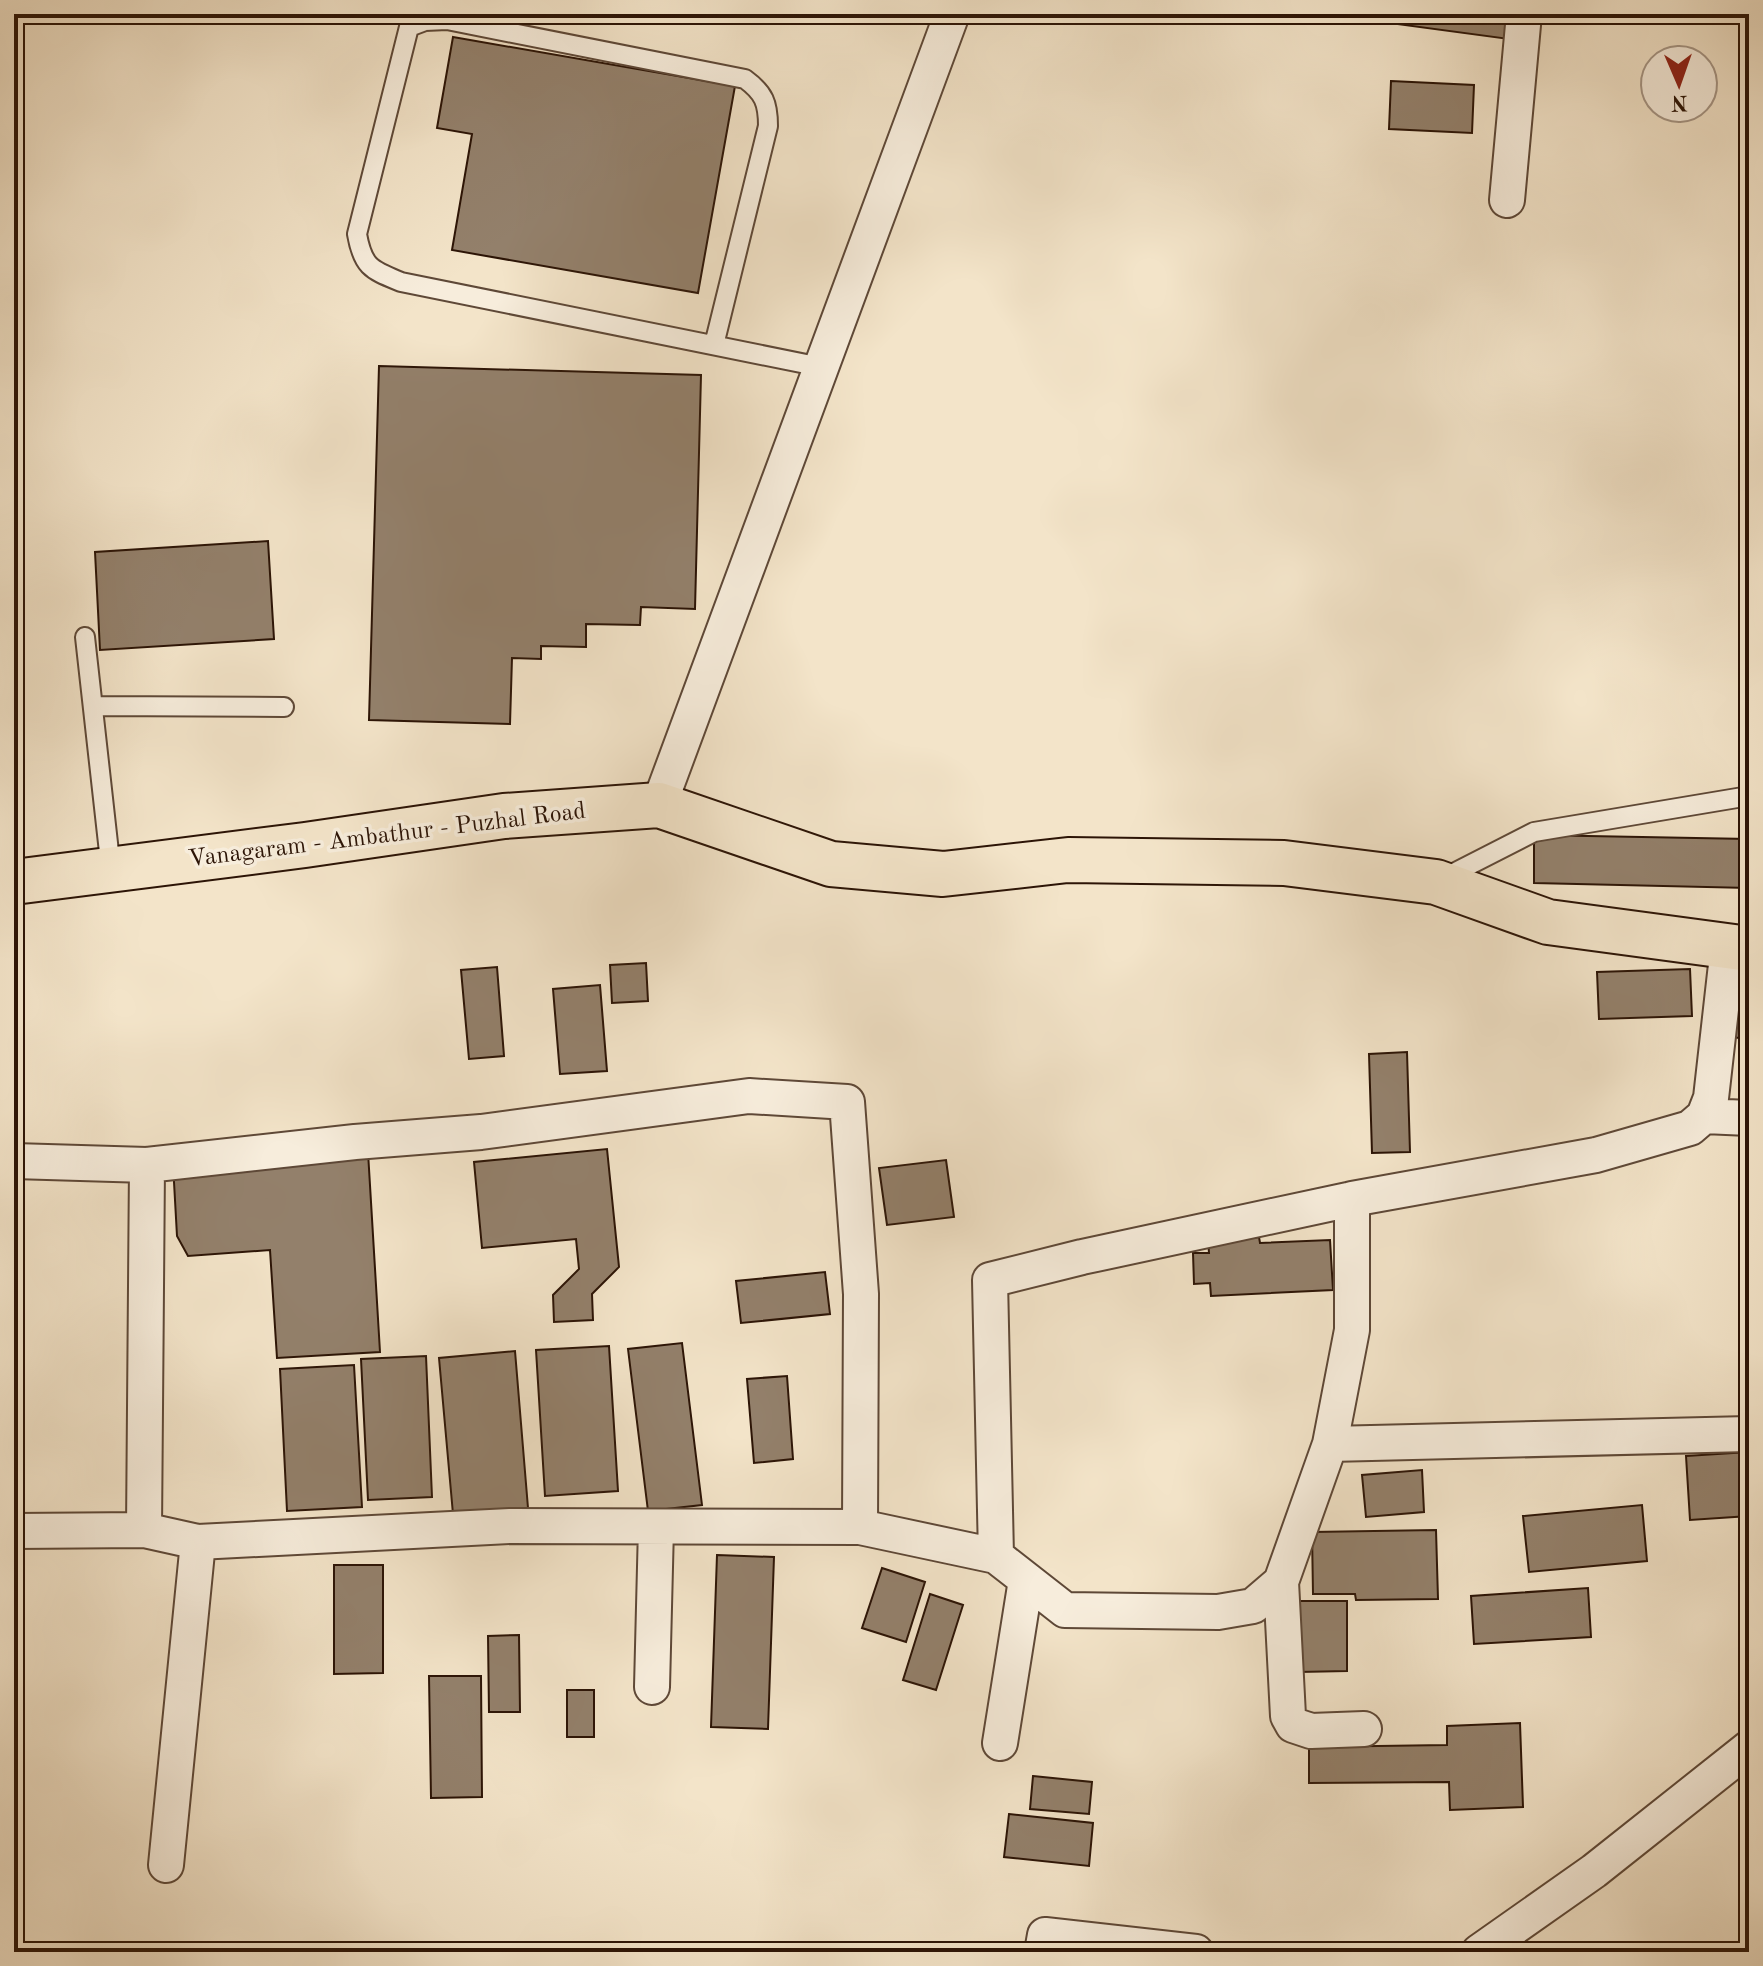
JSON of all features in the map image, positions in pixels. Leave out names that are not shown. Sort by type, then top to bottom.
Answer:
[{"type":"main road","name":"Vanagaram - Ambathur - Puzhal Road","points":[[14,882],[504,816],[659,805],[831,864],[943,874],[1068,860],[1284,863],[1436,882],[1548,922],[1738,948]]},
{"type":"street","points":[[659,805],[952,14]]},
{"type":"street","points":[[1507,200],[1524,14]]},
{"type":"street","points":[[996,1556],[990,1280],[1352,1199],[1596,1155],[1690,1128],[1704,1116],[1711,1098],[1738,948]]},
{"type":"street","points":[[14,1161],[147,1165],[355,1142],[481,1132],[749,1096],[847,1102],[861,1294],[860,1527]]},
{"type":"street","points":[[1704,1116],[1749,1118]]},
{"type":"street","points":[[144,1530],[147,1165]]},
{"type":"street","points":[[1352,1199],[1352,1330],[1330,1444],[1281,1582],[1288,1716],[1293,1725],[1311,1731],[1364,1729]]},
{"type":"street","points":[[1330,1444],[1749,1434]]},
{"type":"street","points":[[14,1531],[144,1530],[198,1542],[510,1526],[860,1527],[996,1556],[1065,1610],[1218,1612],[1253,1606],[1281,1582]]},
{"type":"street","points":[[652,1687],[656,1527]]},
{"type":"street","points":[[166,1865],[198,1542]]},
{"type":"street","points":[[1000,1743],[1026,1580]]},
{"type":"street","points":[[1479,1952],[1594,1871],[1749,1748]]},
{"type":"street","points":[[1042,1952],[1045,1935],[1196,1952]]},
{"type":"lane","points":[[714,345],[768,126],[768,107],[760,90],[745,79],[447,20],[425,21],[409,27],[357,234],[361,256],[372,270],[401,282],[821,367]]},
{"type":"lane","points":[[85,637],[111,870]]},
{"type":"lane","points":[[93,706],[284,707]]},
{"type":"lane","points":[[1436,882],[1534,832],[1749,796]]},
{"type":"building","points":[[1384,14],[1520,14],[1516,40],[1382,22]]},
{"type":"building","points":[[453,37],[735,86],[698,293],[452,250],[472,134],[437,128]]},
{"type":"building","points":[[1391,81],[1474,85],[1472,133],[1389,129]]},
{"type":"building","points":[[379,366],[701,375],[695,609],[641,607],[640,625],[586,624],[586,647],[541,646],[541,659],[512,658],[510,724],[369,720]]},
{"type":"building","points":[[268,541],[274,639],[100,650],[95,552]]},
{"type":"building","points":[[14,547],[19,614],[14,615]]},
{"type":"building","points":[[1534,835],[1749,839],[1749,888],[1534,883]]},
{"type":"building","points":[[646,963],[648,1001],[612,1003],[610,965]]},
{"type":"building","points":[[497,967],[504,1056],[469,1059],[461,970]]},
{"type":"building","points":[[1690,969],[1692,1016],[1599,1019],[1597,972]]},
{"type":"building","points":[[1726,974],[1749,976],[1749,1039],[1721,1036]]},
{"type":"building","points":[[600,985],[607,1071],[560,1074],[553,989]]},
{"type":"building","points":[[1407,1052],[1410,1152],[1372,1153],[1369,1054]]},
{"type":"building","points":[[607,1149],[619,1267],[592,1294],[593,1320],[554,1322],[553,1295],[579,1269],[576,1239],[482,1248],[474,1162]]},
{"type":"building","points":[[368,1152],[380,1352],[277,1358],[270,1250],[188,1256],[177,1236],[173,1164]]},
{"type":"building","points":[[946,1160],[954,1217],[887,1225],[879,1168]]},
{"type":"building","points":[[1259,1237],[1260,1243],[1330,1240],[1333,1290],[1211,1296],[1210,1283],[1194,1284],[1193,1253],[1209,1253],[1208,1240]]},
{"type":"building","points":[[825,1272],[830,1314],[741,1323],[736,1281]]},
{"type":"building","points":[[682,1343],[702,1505],[648,1511],[628,1349]]},
{"type":"building","points":[[609,1346],[618,1491],[545,1496],[536,1350]]},
{"type":"building","points":[[515,1351],[528,1508],[453,1514],[439,1358]]},
{"type":"building","points":[[426,1356],[432,1497],[368,1500],[361,1359]]},
{"type":"building","points":[[354,1365],[362,1507],[287,1511],[280,1369]]},
{"type":"building","points":[[787,1376],[793,1459],[754,1463],[747,1379]]},
{"type":"building","points":[[1749,1452],[1749,1516],[1690,1520],[1686,1456]]},
{"type":"building","points":[[1422,1470],[1424,1512],[1366,1517],[1362,1475]]},
{"type":"building","points":[[1642,1505],[1647,1561],[1529,1572],[1523,1516]]},
{"type":"building","points":[[1436,1530],[1438,1599],[1356,1600],[1355,1594],[1313,1594],[1312,1532]]},
{"type":"building","points":[[717,1555],[774,1557],[768,1729],[711,1727]]},
{"type":"building","points":[[334,1565],[383,1565],[383,1673],[334,1674]]},
{"type":"building","points":[[882,1568],[925,1582],[906,1642],[862,1628]]},
{"type":"building","points":[[1588,1588],[1591,1637],[1474,1644],[1471,1596]]},
{"type":"building","points":[[930,1594],[963,1605],[936,1690],[903,1680]]},
{"type":"building","points":[[1298,1601],[1347,1601],[1347,1671],[1299,1672]]},
{"type":"building","points":[[519,1635],[520,1712],[489,1712],[488,1636]]},
{"type":"building","points":[[429,1676],[481,1676],[482,1797],[431,1798]]},
{"type":"building","points":[[567,1690],[594,1690],[594,1737],[567,1737]]},
{"type":"building","points":[[1520,1723],[1523,1807],[1450,1810],[1449,1782],[1309,1783],[1309,1747],[1447,1745],[1447,1726]]},
{"type":"building","points":[[1033,1776],[1092,1782],[1089,1814],[1030,1809]]},
{"type":"building","points":[[1009,1814],[1093,1823],[1089,1866],[1004,1857]]},
{"type":"building","points":[[1749,1937],[1749,1952],[1731,1952]]}]
